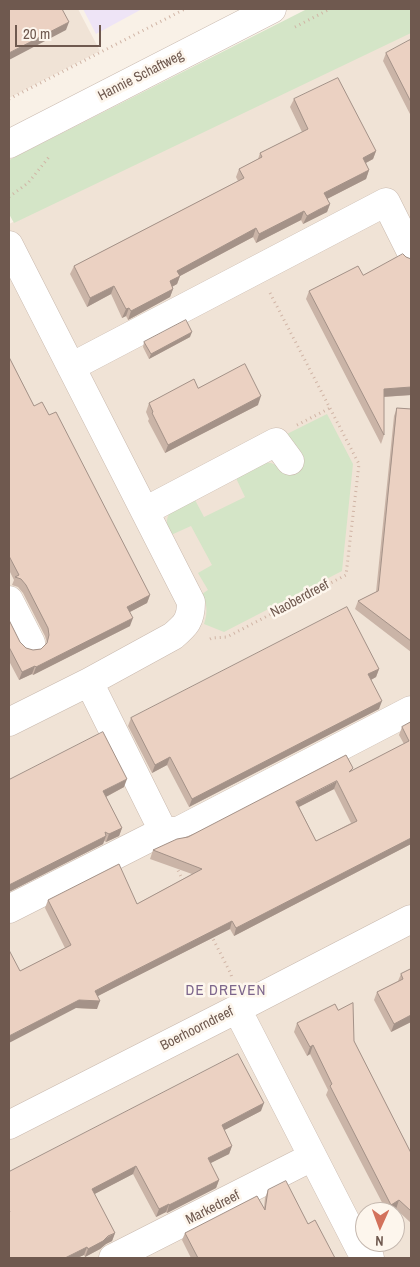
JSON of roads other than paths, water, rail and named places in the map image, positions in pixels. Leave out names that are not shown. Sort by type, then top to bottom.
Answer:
[{"type":"street","name":"Hannie Schaftweg","points":[[9,144],[272,9]]},
{"type":"street","points":[[71,368],[386,202],[411,252]]},
{"type":"street","points":[[9,245],[192,602],[191,614],[185,627],[174,636],[89,682],[9,722]]},
{"type":"street","points":[[145,511],[283,452]]},
{"type":"street","points":[[9,600],[31,643]]},
{"type":"street","points":[[89,682],[163,831]]},
{"type":"street","points":[[9,909],[163,831],[178,831],[411,710]]},
{"type":"street","name":"Boerhoorndreef","points":[[9,1125],[411,919]]},
{"type":"street","points":[[237,1009],[360,1250],[370,1258]]},
{"type":"street","name":"Markedreef","points":[[113,1258],[312,1157]]},
{"type":"district","name":"DE DREVEN","points":[[226,991]]}]
